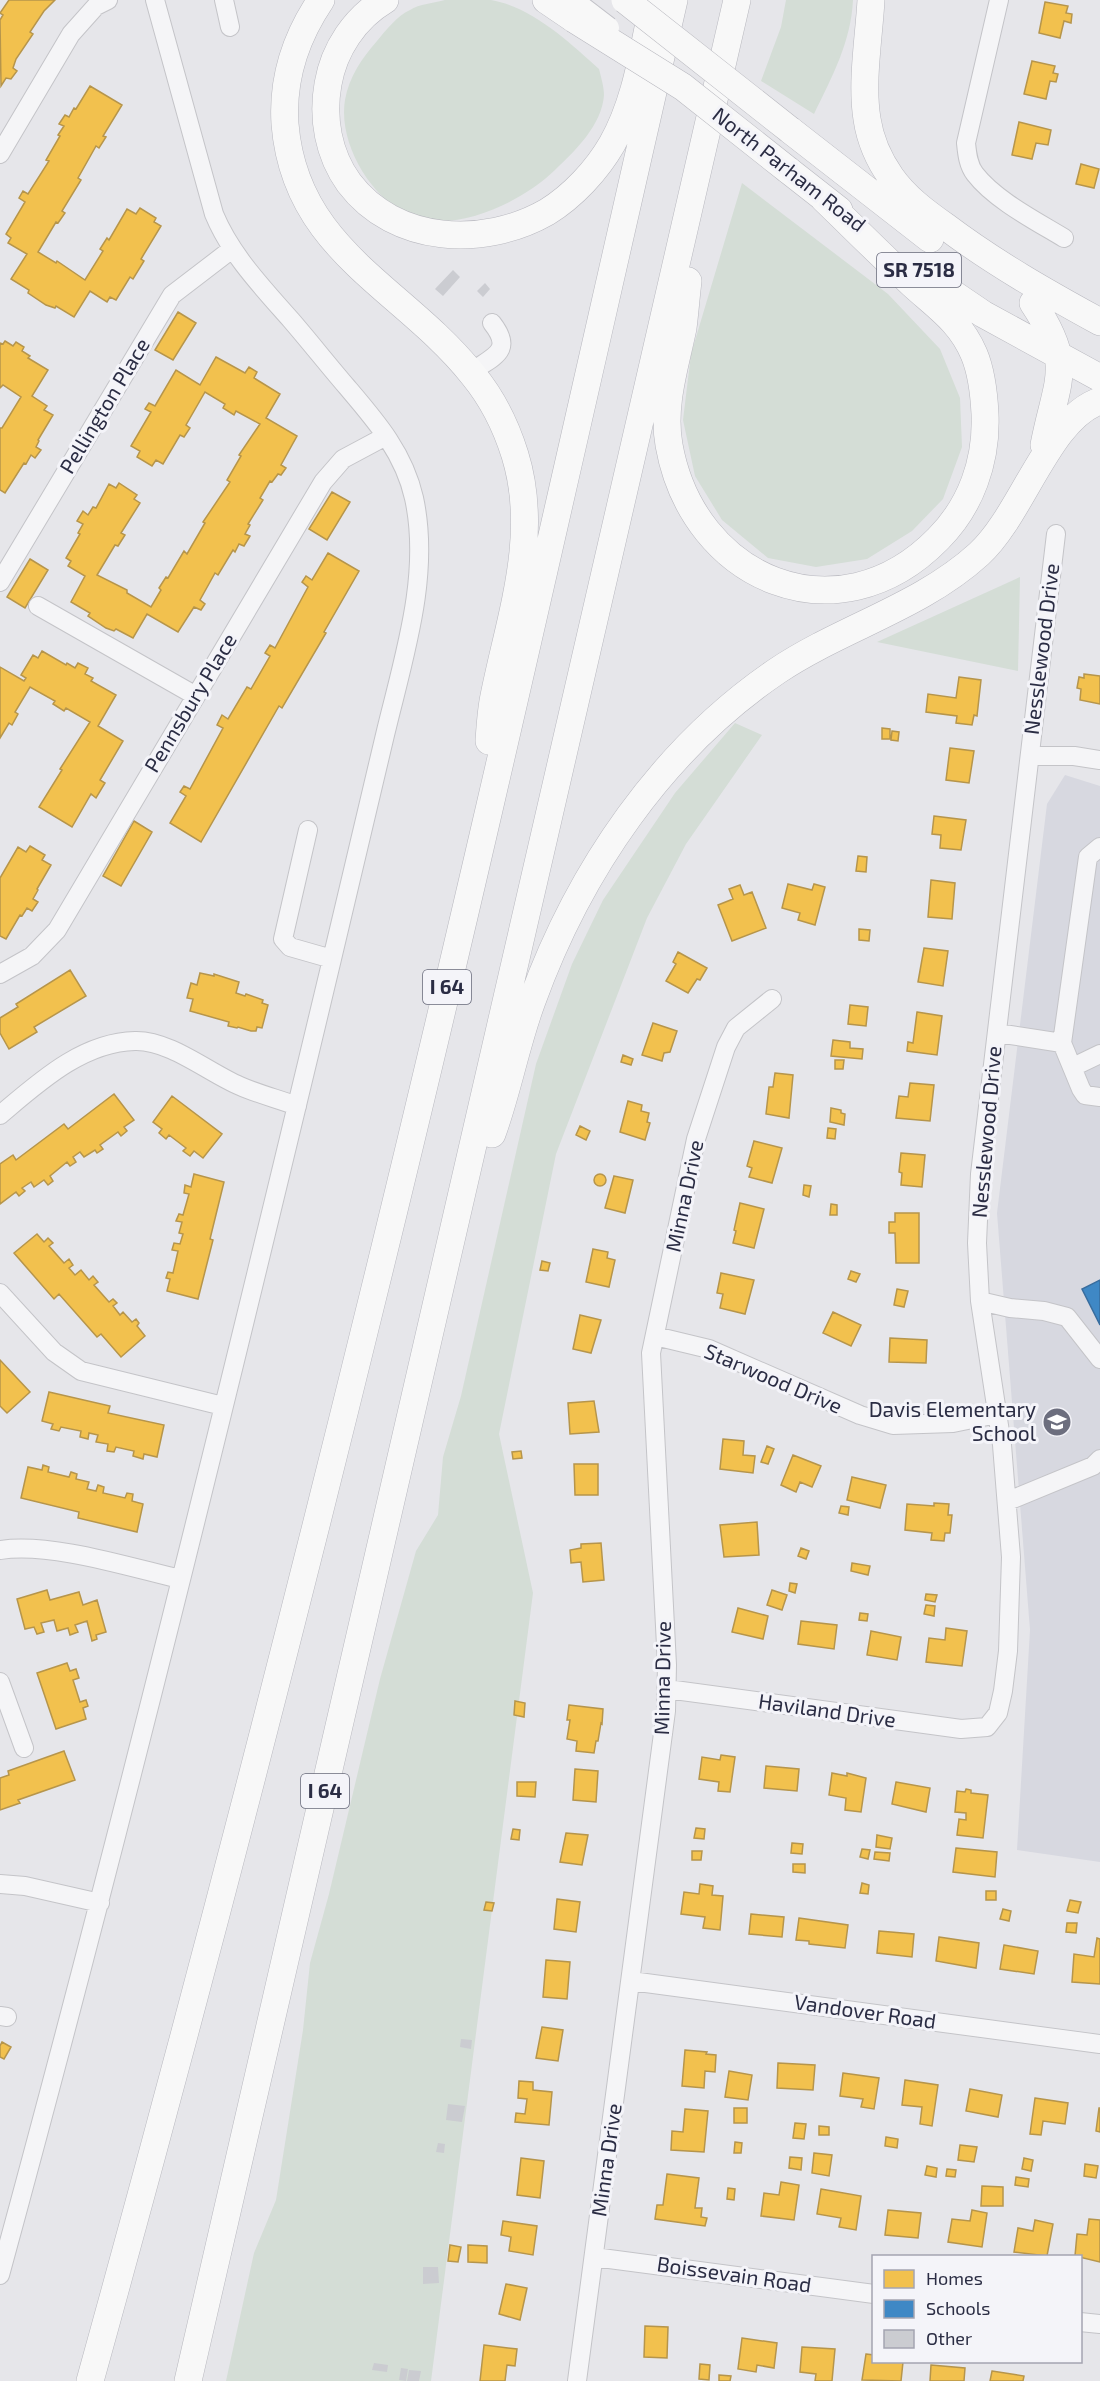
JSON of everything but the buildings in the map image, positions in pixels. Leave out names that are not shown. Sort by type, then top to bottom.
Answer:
[{"type":"highway","points":[[321,0],[296,47],[286,84],[284,110],[292,168],[319,223],[338,246],[450,349],[471,372],[490,399],[506,429],[516,456],[521,480],[525,530],[520,577],[493,698],[477,857]]},
{"type":"highway","points":[[385,0],[362,18],[335,57],[325,100],[327,135],[345,177],[370,204],[385,216],[411,228],[460,235],[486,233],[522,224],[547,212],[565,199],[592,172],[612,144],[625,117],[654,0]]},
{"type":"highway","name":"North Parham Road","points":[[546,0],[576,12],[683,87],[824,199],[974,308],[1060,358],[1100,378]]},
{"type":"highway","name":"North Parham Road","points":[[625,0],[922,233],[971,267],[1100,342]]},
{"type":"highway","name":"I 64","points":[[90,2381],[205,1958],[373,1297],[477,857],[674,0]]},
{"type":"highway","name":"I 64","points":[[188,2381],[450,1254],[737,0]]},
{"type":"highway","points":[[871,0],[866,118],[871,139],[891,178],[924,211],[958,236],[1008,269],[1100,322]]},
{"type":"highway","points":[[700,166],[683,326],[668,402],[667,424],[674,465],[693,512],[708,535],[736,561],[771,579],[800,587],[821,589],[847,588],[870,582],[897,571],[928,549],[955,520],[966,503],[982,459],[986,431],[981,374],[974,354],[955,322],[824,199]]},
{"type":"highway","points":[[1033,303],[1052,334],[1060,358],[1059,381],[1041,460]]},
{"type":"highway","points":[[450,1254],[506,1095],[531,1003],[555,944],[589,877],[647,793],[671,763],[707,726],[742,696],[777,671],[802,655],[933,588],[957,573],[999,532],[1041,460],[1073,416],[1100,401]]},
{"type":"street","points":[[0,154],[71,34],[96,6],[108,0]]},
{"type":"street","points":[[0,2275],[100,1903],[297,1106],[415,602],[419,561],[417,516],[408,477],[399,456],[386,436],[232,249],[214,214],[155,0]]},
{"type":"street","points":[[224,0],[230,27]]},
{"type":"street","points":[[999,0],[969,123],[966,143],[968,158],[975,174],[995,193],[1064,238]]},
{"type":"street","name":"Pellington Place","points":[[0,582],[172,295],[232,249]]},
{"type":"street","points":[[471,372],[498,353],[502,347],[502,340],[492,323]]},
{"type":"street","name":"Pennsbury Place","points":[[0,974],[32,956],[57,930],[322,482],[343,459],[386,436]]},
{"type":"street","name":"Nesslewood Drive","points":[[987,1727],[998,1713],[1008,1650],[1011,1569],[1008,1501],[980,1302],[978,1244],[980,1174],[1056,534]]},
{"type":"street","points":[[38,606],[196,696]]},
{"type":"street","points":[[1030,756],[1074,756],[1100,760]]},
{"type":"street","points":[[308,830],[283,939],[290,947],[332,959]]},
{"type":"street","points":[[1100,847],[1088,857],[1062,1043],[1085,1095],[1100,1097]]},
{"type":"street","name":"Minna Drive","points":[[577,2381],[662,1753],[667,1689],[668,1665],[651,1353],[696,1139],[726,1047],[736,1028],[772,999]]},
{"type":"street","points":[[997,1033],[1062,1043]]},
{"type":"street","points":[[0,1114],[75,1058],[118,1043],[137,1041],[186,1056],[242,1087],[297,1106]]},
{"type":"street","points":[[1073,1067],[1100,1054]]},
{"type":"street","points":[[0,1293],[54,1352],[81,1371],[223,1406]]},
{"type":"street","points":[[980,1302],[1044,1311],[1067,1317],[1100,1359]]},
{"type":"street","name":"Starwood Drive","points":[[655,1336],[709,1349],[860,1415],[893,1425],[953,1423],[997,1414]]},
{"type":"street","points":[[1008,1501],[1093,1466],[1100,1460]]},
{"type":"street","points":[[0,1550],[24,1548],[58,1552],[180,1579]]},
{"type":"street","points":[[0,1682],[24,1748]]},
{"type":"street","name":"Haviland Drive","points":[[667,1689],[961,1729],[987,1727]]},
{"type":"street","points":[[0,1884],[25,1886],[100,1903]]},
{"type":"street","name":"Vandover Road","points":[[631,1981],[1100,2044]]},
{"type":"street","name":"Boissevain Road","points":[[594,2257],[872,2294]]},
{"type":"street","points":[[1082,2322],[1100,2324]]},
{"type":"shaded area","points":[[445,0],[491,0],[521,10],[535,18],[562,37],[599,69],[604,95],[598,117],[586,137],[541,182],[506,204],[465,218],[444,221],[425,220],[406,214],[380,194],[359,166],[351,150],[344,116],[345,100],[353,76],[366,54],[384,32],[401,16],[414,8]]},
{"type":"shaded area","points":[[786,0],[853,0],[845,45],[814,114],[761,81],[781,27]]},
{"type":"shaded area","points":[[742,183],[888,294],[940,349],[960,398],[962,447],[943,499],[912,531],[867,559],[816,567],[768,558],[722,520],[695,476],[683,420],[691,354]]},
{"type":"shaded area","points":[[1020,577],[1018,671],[877,642]]},
{"type":"shaded area","points":[[735,723],[762,735],[686,844],[647,918],[556,1154],[499,1434],[533,1593],[431,2381],[226,2381],[254,2253],[276,2200],[303,2030],[310,1963],[329,1894],[380,1679],[416,1551],[438,1515],[443,1457],[461,1396],[536,1064],[572,964],[603,900],[675,793]]},
{"type":"shaded area","name":"Davis Elementary School","points":[[1065,775],[1100,786],[1100,1862],[1017,1850],[1030,1630],[997,1213],[1047,804]]},
{"type":"place","name":"Davis Elementary School","points":[[1057,1422]]}]
